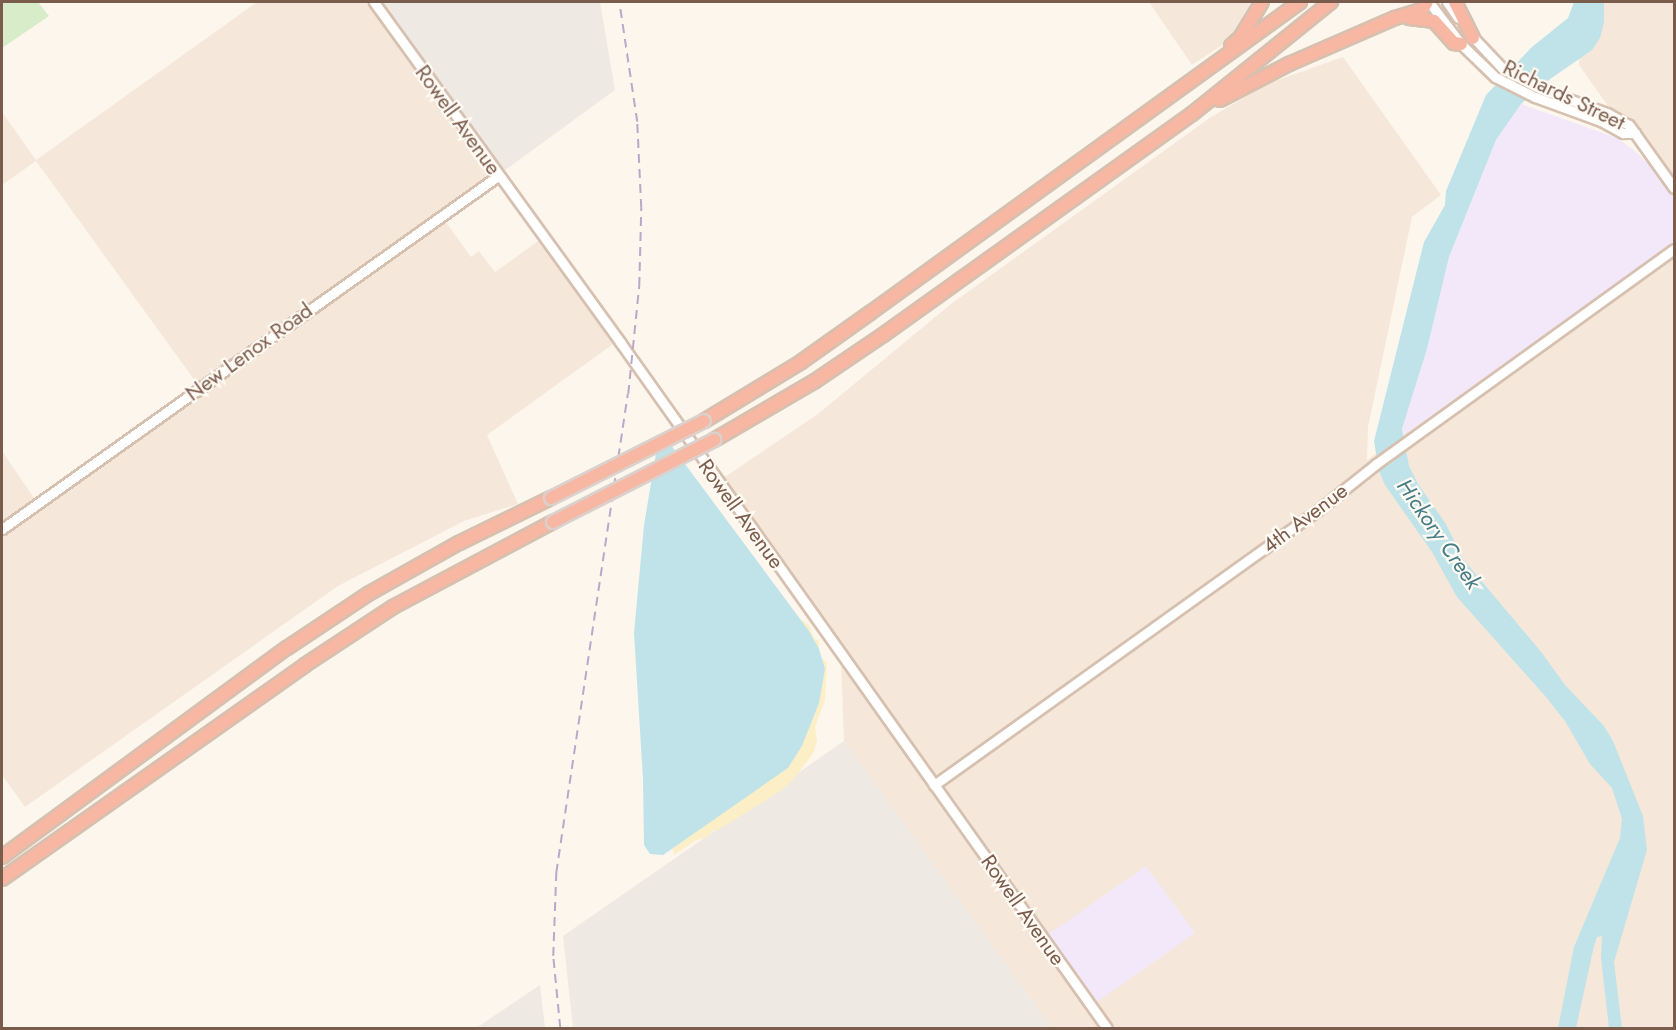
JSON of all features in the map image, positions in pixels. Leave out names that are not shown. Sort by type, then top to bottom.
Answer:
[{"type":"highway","points":[[1195,80],[1240,38],[1262,2]]},
{"type":"highway","points":[[2,856],[287,648],[368,594],[459,543],[704,421],[801,362],[1195,80],[1300,2]]},
{"type":"highway","points":[[2,879],[305,665],[393,607],[714,440],[815,381],[1192,114],[1331,2]]},
{"type":"highway","points":[[1192,114],[1289,64],[1395,18],[1422,10],[1428,2]]},
{"type":"highway","points":[[1455,2],[1473,38]]},
{"type":"highway","points":[[1395,18],[1419,17],[1434,21],[1454,43],[1461,44]]},
{"type":"street","name":"Rowell Avenue","points":[[374,2],[620,342],[1107,1029]]},
{"type":"street","name":"Richards Street","points":[[1428,2],[1461,44],[1495,77],[1538,93],[1607,113],[1629,125],[1674,188]]},
{"type":"street","name":"Richards Street","points":[[1447,2],[1473,38],[1503,69],[1538,93]]},
{"type":"street","name":"New Lenox Road","points":[[2,529],[498,176]]},
{"type":"street","name":"4th Avenue","points":[[934,785],[1317,511],[1376,464],[1674,249]]},
{"type":"shaded area","points":[[257,2],[370,2],[495,176],[198,385],[36,161],[2,185],[2,112],[36,160]]},
{"type":"shaded area","points":[[377,2],[600,2],[615,90],[501,173]]},
{"type":"shaded area","points":[[1149,2],[1251,2],[1227,42],[1192,65]]},
{"type":"shaded area","points":[[1583,2],[1674,2],[1674,199],[1579,65]]},
{"type":"shaded area","points":[[1343,57],[1441,195],[1412,217],[1368,427],[1367,460],[1674,242],[1674,1028],[1052,1028],[844,741],[841,662],[713,485],[818,414],[951,304],[1211,117],[1269,83]]},
{"type":"shaded area","points":[[1521,104],[1617,138],[1636,152],[1652,167],[1674,199],[1674,242],[1404,435],[1402,429],[1427,349],[1449,257],[1496,140]]},
{"type":"shaded area","points":[[443,218],[471,257],[479,251],[495,272],[541,239],[616,342],[487,435],[518,504],[464,521],[338,586],[25,807],[2,775],[2,533]]},
{"type":"shaded area","points":[[2,451],[36,501],[2,526]]},
{"type":"shaded area","points":[[844,741],[1052,1028],[573,1028],[563,936]]},
{"type":"shaded area","points":[[1146,866],[1195,933],[1097,1002],[1049,934]]},
{"type":"shaded area","points":[[540,985],[545,1028],[476,1028]]},
{"type":"green space","points":[[2,2],[38,2],[49,16],[2,48]]},
{"type":"sand","points":[[802,620],[809,625],[814,638],[819,641],[819,656],[827,662],[825,700],[815,727],[817,740],[814,752],[793,780],[779,792],[718,830],[714,830],[706,838],[697,840],[674,855],[672,846],[808,633],[807,628],[799,622]]},
{"type":"water","name":"Hickory Creek","points":[[1574,2],[1604,2],[1604,22],[1600,38],[1592,50],[1543,84],[1521,104],[1496,140],[1449,257],[1427,349],[1402,429],[1409,466],[1418,484],[1446,524],[1463,559],[1542,653],[1565,685],[1604,726],[1613,741],[1643,816],[1647,850],[1614,962],[1622,1028],[1609,1028],[1601,958],[1602,936],[1597,937],[1594,946],[1576,1028],[1558,1028],[1574,947],[1620,838],[1622,819],[1612,788],[1590,764],[1565,721],[1546,697],[1457,597],[1432,552],[1385,485],[1379,471],[1374,441],[1424,242],[1445,205],[1446,191],[1486,95],[1532,47],[1568,18]]},
{"type":"water","points":[[659,436],[665,437],[809,631],[819,649],[825,669],[819,703],[802,746],[788,768],[663,855],[650,854],[644,845],[643,779],[634,633],[644,525]]},
{"type":"railway","points":[[560,1028],[553,956],[556,873],[628,394],[639,286],[641,208],[637,122],[619,2]]}]
